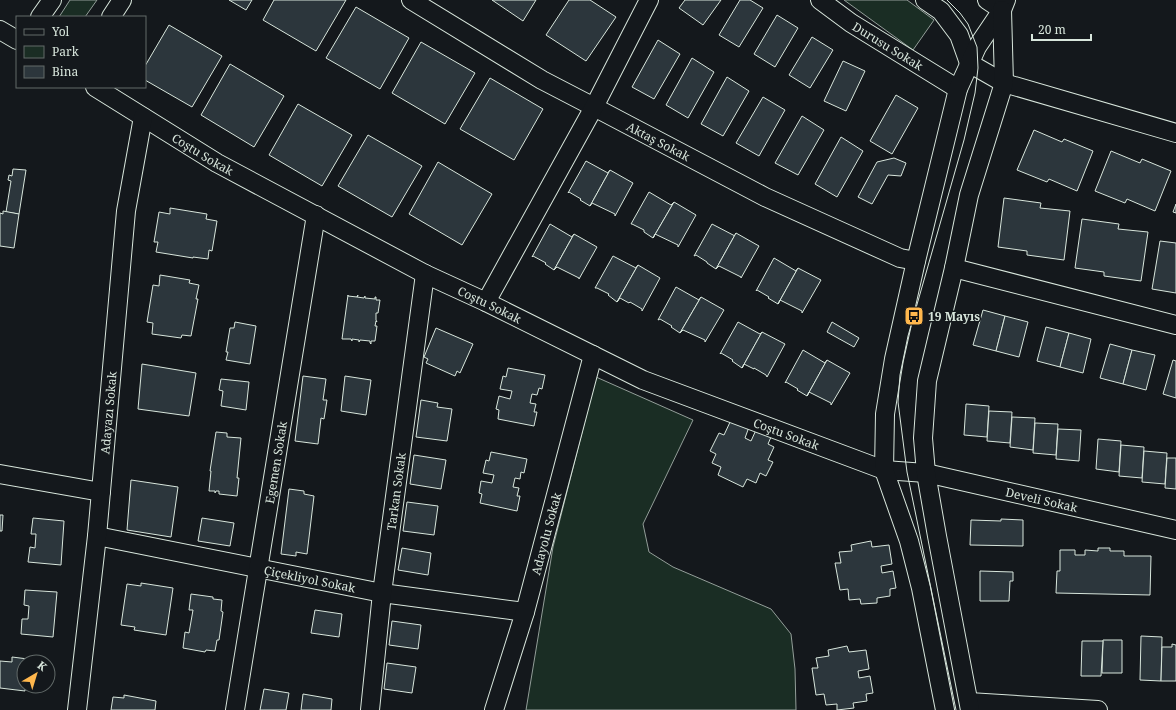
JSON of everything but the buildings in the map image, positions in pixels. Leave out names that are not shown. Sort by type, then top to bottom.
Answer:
[{"type":"street","points":[[41,16],[52,0]]},
{"type":"street","points":[[112,16],[122,0]]},
{"type":"street","name":"Aktaş Sokak","points":[[411,0],[542,80],[765,197],[900,258],[916,261]]},
{"type":"street","points":[[486,302],[594,107],[649,0]]},
{"type":"street","name":"Durusu Sokak","points":[[820,0],[851,23],[958,89]]},
{"type":"street","points":[[925,0],[941,11],[959,35],[969,63],[1004,83],[1176,133]]},
{"type":"street","points":[[987,0],[1004,5]]},
{"type":"street","points":[[945,710],[921,588],[909,541],[884,470],[885,414],[894,359],[916,261],[958,89],[977,47],[1004,5]]},
{"type":"street","points":[[1004,5],[1004,83],[970,195],[927,381],[923,438],[926,473],[970,706],[1098,710]]},
{"type":"street","points":[[0,30],[16,39]]},
{"type":"street","name":"Coştu Sokak","points":[[97,88],[217,163],[425,274],[486,302],[643,380],[884,470],[907,472]]},
{"type":"street","name":"Adayazı Sokak","points":[[77,710],[97,536],[126,211],[143,117]]},
{"type":"street","name":"Egemen Sokak","points":[[235,710],[316,215]]},
{"type":"street","points":[[954,268],[1176,325]]},
{"type":"street","name":"Tarkan Sokak","points":[[370,710],[382,593],[425,274]]},
{"type":"street","name":"Adayolu Sokak","points":[[494,710],[525,612],[592,355]]},
{"type":"street","name":"Develi Sokak","points":[[907,472],[926,473],[1176,530]]},
{"type":"street","points":[[0,474],[101,492]]},
{"type":"street","name":"Çiçekliyol Sokak","points":[[97,536],[382,593],[525,612]]},
{"type":"green space","points":[[70,0],[97,0],[86,16],[60,16]]},
{"type":"green space","points":[[844,0],[907,0],[934,20],[913,50]]},
{"type":"green space","points":[[596,377],[693,420],[643,524],[649,552],[673,567],[771,609],[791,634],[795,669],[796,710],[526,710],[553,547]]},
{"type":"tram line","points":[[947,0],[960,13],[968,24],[977,47],[978,68],[975,93],[964,140],[908,336],[900,375],[898,402],[907,472],[956,710]]},
{"type":"place","name":"19 Mayıs","points":[[914,316]]}]
